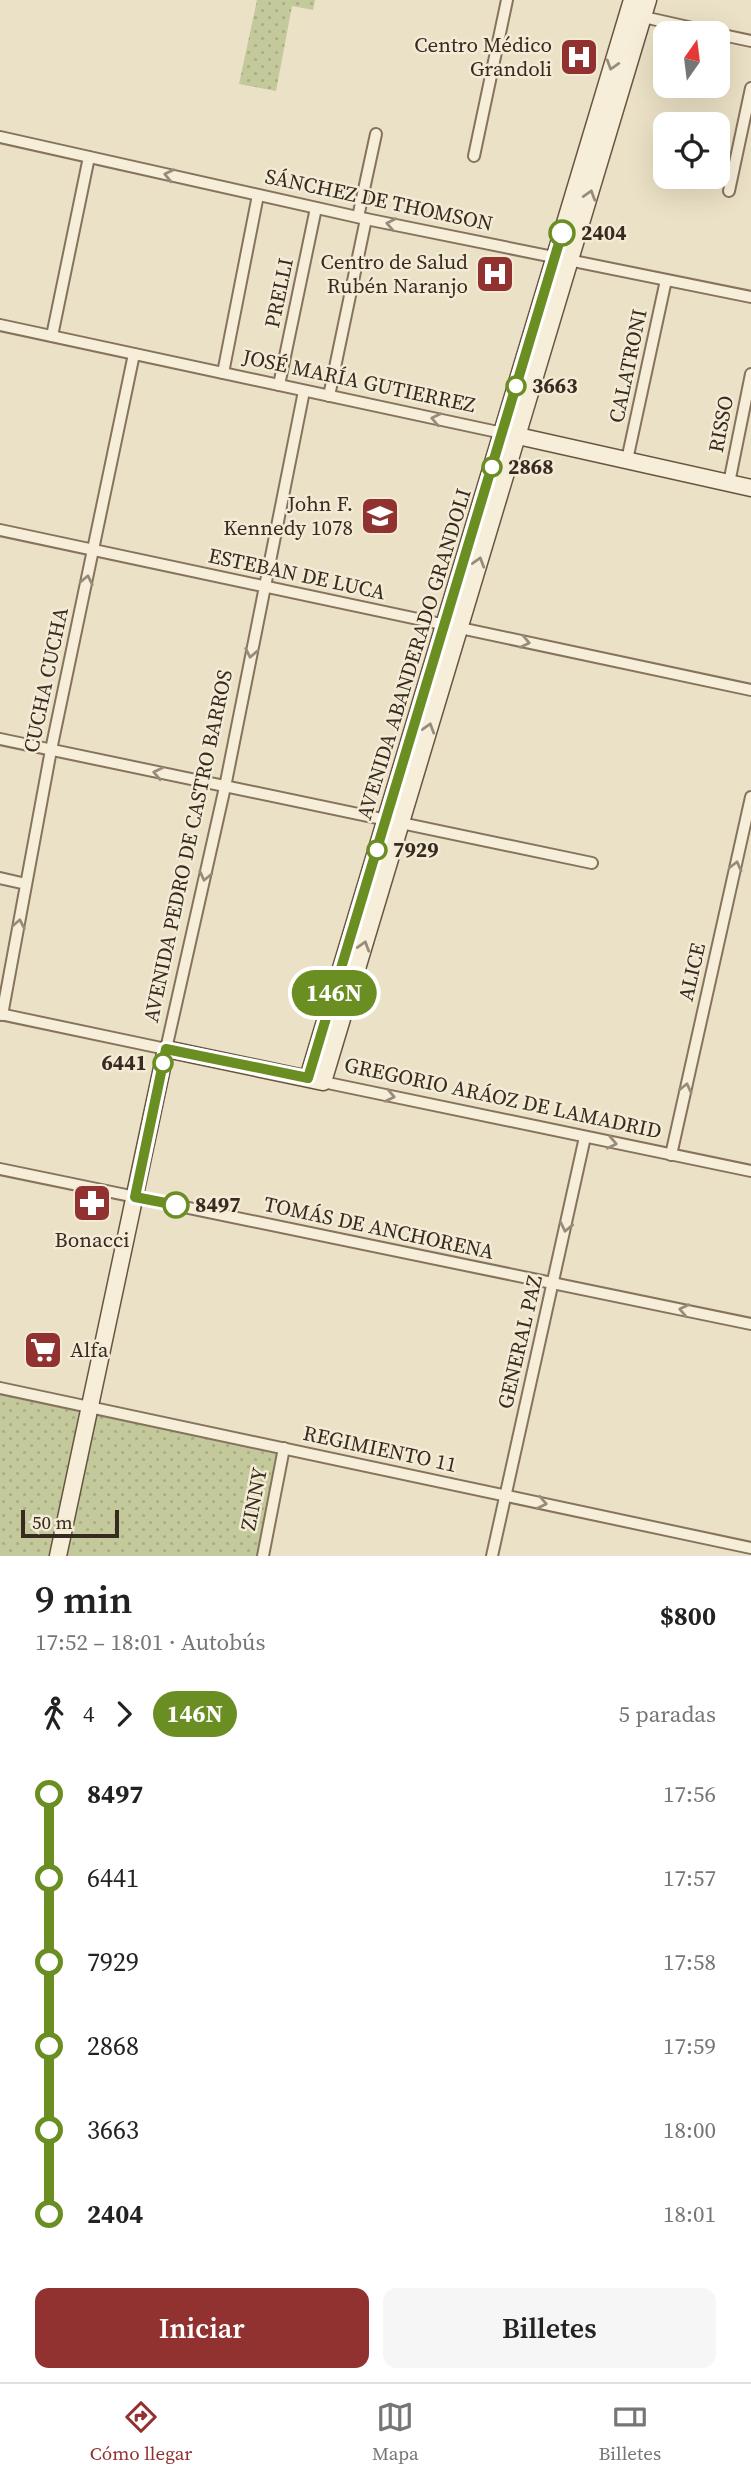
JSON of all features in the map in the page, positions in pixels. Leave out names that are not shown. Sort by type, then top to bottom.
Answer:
[{"type":"street","points":[[474,156],[507,0]]},
{"type":"street","name":"AVENIDA ABANDERADO GRANDOLI","points":[[315,1080],[510,435],[634,10],[648,0]]},
{"type":"street","points":[[634,10],[672,21]]},
{"type":"street","points":[[730,37],[751,41]]},
{"type":"street","points":[[729,191],[751,88]]},
{"type":"street","points":[[329,396],[376,134]]},
{"type":"street","name":"SÁNCHEZ DE THOMSON","points":[[0,137],[362,218],[751,297]]},
{"type":"street","points":[[52,336],[89,157]]},
{"type":"street","points":[[223,373],[258,195]]},
{"type":"street","name":"PRELLI","points":[[279,385],[316,208]]},
{"type":"street","name":"CALATRONI","points":[[627,460],[666,280]]},
{"type":"street","name":"JOSÉ MARÍA GUTIERREZ","points":[[0,325],[751,488]]},
{"type":"street","name":"CUCHA CUCHA","points":[[1,1015],[51,750],[134,354]]},
{"type":"street","name":"RISSO","points":[[729,483],[751,374]]},
{"type":"street","name":"AVENIDA PEDRO DE CASTRO BARROS","points":[[58,1556],[225,787],[304,391]]},
{"type":"street","name":"ESTEBAN DE LUCA","points":[[0,530],[751,690]]},
{"type":"street","points":[[0,739],[592,863]]},
{"type":"street","name":"ALICE","points":[[671,1155],[751,797]]},
{"type":"street","points":[[0,878],[26,884]]},
{"type":"street","name":"GREGORIO ARÁOZ DE LAMADRID","points":[[1,1015],[751,1171]]},
{"type":"street","name":"GENERAL PAZ","points":[[492,1556],[585,1137]]},
{"type":"street","name":"TOMÁS DE ANCHORENA","points":[[0,1169],[751,1324]]},
{"type":"street","name":"REGIMIENTO 11","points":[[0,1388],[751,1548]]},
{"type":"street","name":"ZINNY","points":[[262,1556],[284,1448]]},
{"type":"green space","points":[[257,0],[315,0],[313,10],[292,6],[276,91],[239,84]]},
{"type":"green space","points":[[0,1389],[284,1448],[263,1556],[0,1556]]},
{"type":"bus line","name":"146N","points":[[176,1205],[135,1197],[166,1049],[308,1078],[562,233]]},
{"type":"place","name":"Centro Médico Grandoli","points":[[579,57]]},
{"type":"place","name":"2404","points":[[562,233]]},
{"type":"place","name":"Centro de Salud Rubén Naranjo","points":[[495,274]]},
{"type":"place","name":"3663","points":[[516,386]]},
{"type":"place","name":"2868","points":[[492,467]]},
{"type":"place","name":"John F. Kennedy 1078","points":[[380,516]]},
{"type":"place","name":"7929","points":[[377,850]]},
{"type":"place","name":"6441","points":[[163,1063]]},
{"type":"place","name":"Bonacci","points":[[92,1203]]},
{"type":"place","name":"8497","points":[[176,1205]]},
{"type":"place","name":"Alfa","points":[[43,1350]]}]
